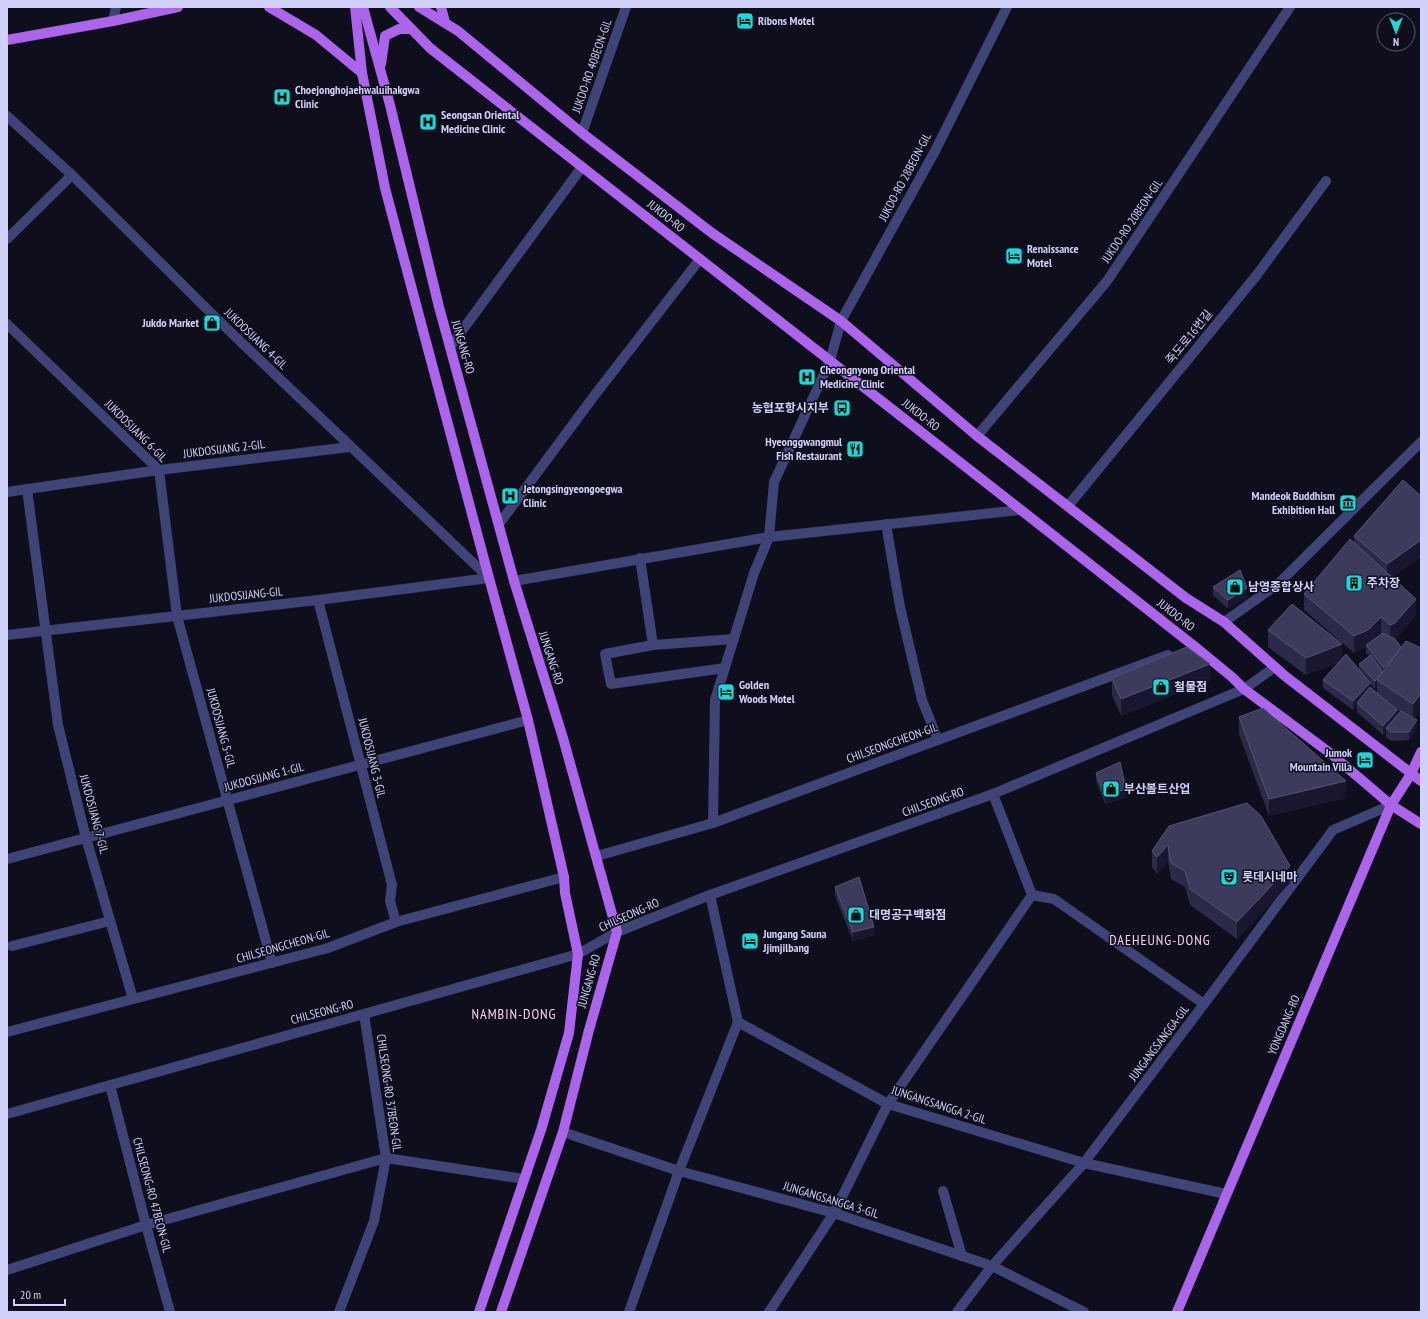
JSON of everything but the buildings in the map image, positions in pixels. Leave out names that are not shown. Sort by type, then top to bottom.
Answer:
[{"type":"main road","points":[[7,40],[113,21],[178,7]]},
{"type":"main road","points":[[269,7],[316,34],[362,73]]},
{"type":"main road","name":"JUNGANG-RO","points":[[356,7],[362,73],[385,188],[528,720],[564,877],[565,894],[578,954],[569,1033],[540,1130],[479,1312]]},
{"type":"main road","name":"JUNGANG-RO","points":[[363,7],[380,68],[450,347],[514,581],[563,738],[617,932],[589,1030],[564,1132],[501,1312]]},
{"type":"main road","name":"JUKDO-RO","points":[[390,7],[430,48],[1194,646],[1232,677],[1244,689],[1330,753],[1391,805],[1421,824]]},
{"type":"main road","name":"JUKDO-RO","points":[[419,7],[458,31],[582,133],[712,233],[841,321],[977,436],[1186,598],[1224,622],[1275,667],[1421,781]]},
{"type":"main road","points":[[441,7],[445,22]]},
{"type":"main road","points":[[380,68],[385,36],[399,29],[411,29]]},
{"type":"main road","name":"YONGDANG-RO","points":[[1177,1312],[1391,805],[1411,774],[1421,752]]},
{"type":"street","points":[[113,21],[116,7]]},
{"type":"street","name":"JUKDO-RO 40BEON-GIL","points":[[582,133],[626,7]]},
{"type":"street","name":"JUKDO-RO 28BEON-GIL","points":[[713,823],[715,700],[754,573],[769,537],[774,482],[830,361],[841,321],[935,152],[1007,7]]},
{"type":"street","name":"JUKDO-RO 20BEON-GIL","points":[[977,436],[1107,281],[1290,7]]},
{"type":"street","name":"JUKDOSIJANG 4-GIL","points":[[7,116],[72,175],[350,448],[489,578]]},
{"type":"street","points":[[450,347],[582,167]]},
{"type":"street","points":[[7,239],[72,175]]},
{"type":"street","name":"죽도로16번길","points":[[1068,506],[1256,276],[1326,181]]},
{"type":"street","points":[[499,524],[594,396],[700,259]]},
{"type":"street","name":"JUKDOSIJANG 6-GIL","points":[[7,324],[159,470],[177,616]]},
{"type":"street","points":[[1224,622],[1278,584],[1421,442]]},
{"type":"street","name":"JUKDOSIJANG 2-GIL","points":[[7,492],[159,470],[350,448]]},
{"type":"street","name":"JUKDOSIJANG 7-GIL","points":[[27,489],[58,725],[86,838],[133,999]]},
{"type":"street","points":[[514,581],[640,558],[769,537],[1021,510]]},
{"type":"street","points":[[886,524],[900,607],[921,693],[938,740]]},
{"type":"street","points":[[640,558],[653,645]]},
{"type":"street","name":"JUKDOSIJANG-GIL","points":[[7,636],[318,600],[489,578]]},
{"type":"street","name":"JUKDOSIJANG 3-GIL","points":[[318,600],[392,886],[390,902],[396,922]]},
{"type":"street","name":"JUKDOSIJANG 5-GIL","points":[[177,616],[272,963]]},
{"type":"street","points":[[725,668],[611,684],[605,654],[653,645],[734,639]]},
{"type":"street","name":"CHILSEONGCHEON-GIL","points":[[597,856],[713,823],[1194,646]]},
{"type":"street","name":"CHILSEONG-RO","points":[[7,1114],[578,954],[617,932],[710,895],[993,794],[1244,689],[1275,667]]},
{"type":"street","name":"JUKDOSIJANG 1-GIL","points":[[7,859],[528,720]]},
{"type":"street","points":[[993,794],[1032,895]]},
{"type":"street","name":"JUNGANGSANGGA-GIL","points":[[957,1312],[992,1266],[1084,1163],[1333,830],[1391,805]]},
{"type":"street","name":"CHILSEONGCHEON-GIL","points":[[7,1032],[328,948],[396,922],[564,877]]},
{"type":"street","points":[[629,1312],[679,1171],[738,1022],[710,895]]},
{"type":"street","points":[[1032,895],[1054,899],[1204,1004]]},
{"type":"street","points":[[769,1312],[834,1213],[888,1104],[1032,895]]},
{"type":"street","points":[[12,946],[110,921]]},
{"type":"street","name":"CHILSEONG-RO 37BEON-GIL","points":[[339,1312],[374,1221],[386,1158],[364,1014]]},
{"type":"street","name":"JUNGANGSANGGA 2-GIL","points":[[738,1022],[888,1104],[1084,1163],[1226,1194]]},
{"type":"street","name":"CHILSEONG-RO 47BEON-GIL","points":[[110,1085],[170,1312]]},
{"type":"street","name":"JUNGANGSANGGA 3-GIL","points":[[564,1132],[679,1171],[834,1213],[992,1266],[1084,1312]]},
{"type":"street","points":[[7,1270],[146,1225],[386,1158],[524,1179]]},
{"type":"street","points":[[943,1192],[962,1256]]},
{"type":"place","name":"Ribons Motel","points":[[745,21]]},
{"type":"place","name":"Choejonghojaehwaluihakgwa Clinic","points":[[282,97]]},
{"type":"place","name":"Seongsan Oriental Medicine Clinic","points":[[428,122]]},
{"type":"place","name":"Renaissance Motel","points":[[1014,256]]},
{"type":"place","name":"Jukdo Market","points":[[212,323]]},
{"type":"place","name":"Cheongnyong Oriental Medicine Clinic","points":[[807,377]]},
{"type":"place","name":"농협포항시지부","points":[[842,408]]},
{"type":"place","name":"Hyeonggwangmul Fish Restaurant","points":[[855,449]]},
{"type":"place","name":"Jetongsingyeongoegwa Clinic","points":[[510,496]]},
{"type":"place","name":"Mandeok Buddhism Exhibition Hall","points":[[1348,503]]},
{"type":"place","name":"주차장","points":[[1354,583]]},
{"type":"place","name":"남영종합상사","points":[[1235,587]]},
{"type":"place","name":"철물점","points":[[1161,687]]},
{"type":"place","name":"Golden Woods Motel","points":[[726,692]]},
{"type":"place","name":"Jumok Mountain Villa","points":[[1365,760]]},
{"type":"place","name":"부산볼트산업","points":[[1111,789]]},
{"type":"place","name":"롯데시네마","points":[[1229,877]]},
{"type":"place","name":"대명공구백화점","points":[[856,915]]},
{"type":"place","name":"Jungang Sauna Jjimjilbang","points":[[750,941]]},
{"type":"district","name":"DAEHEUNG-DONG","points":[[1160,940]]},
{"type":"district","name":"NAMBIN-DONG","points":[[514,1014]]}]
